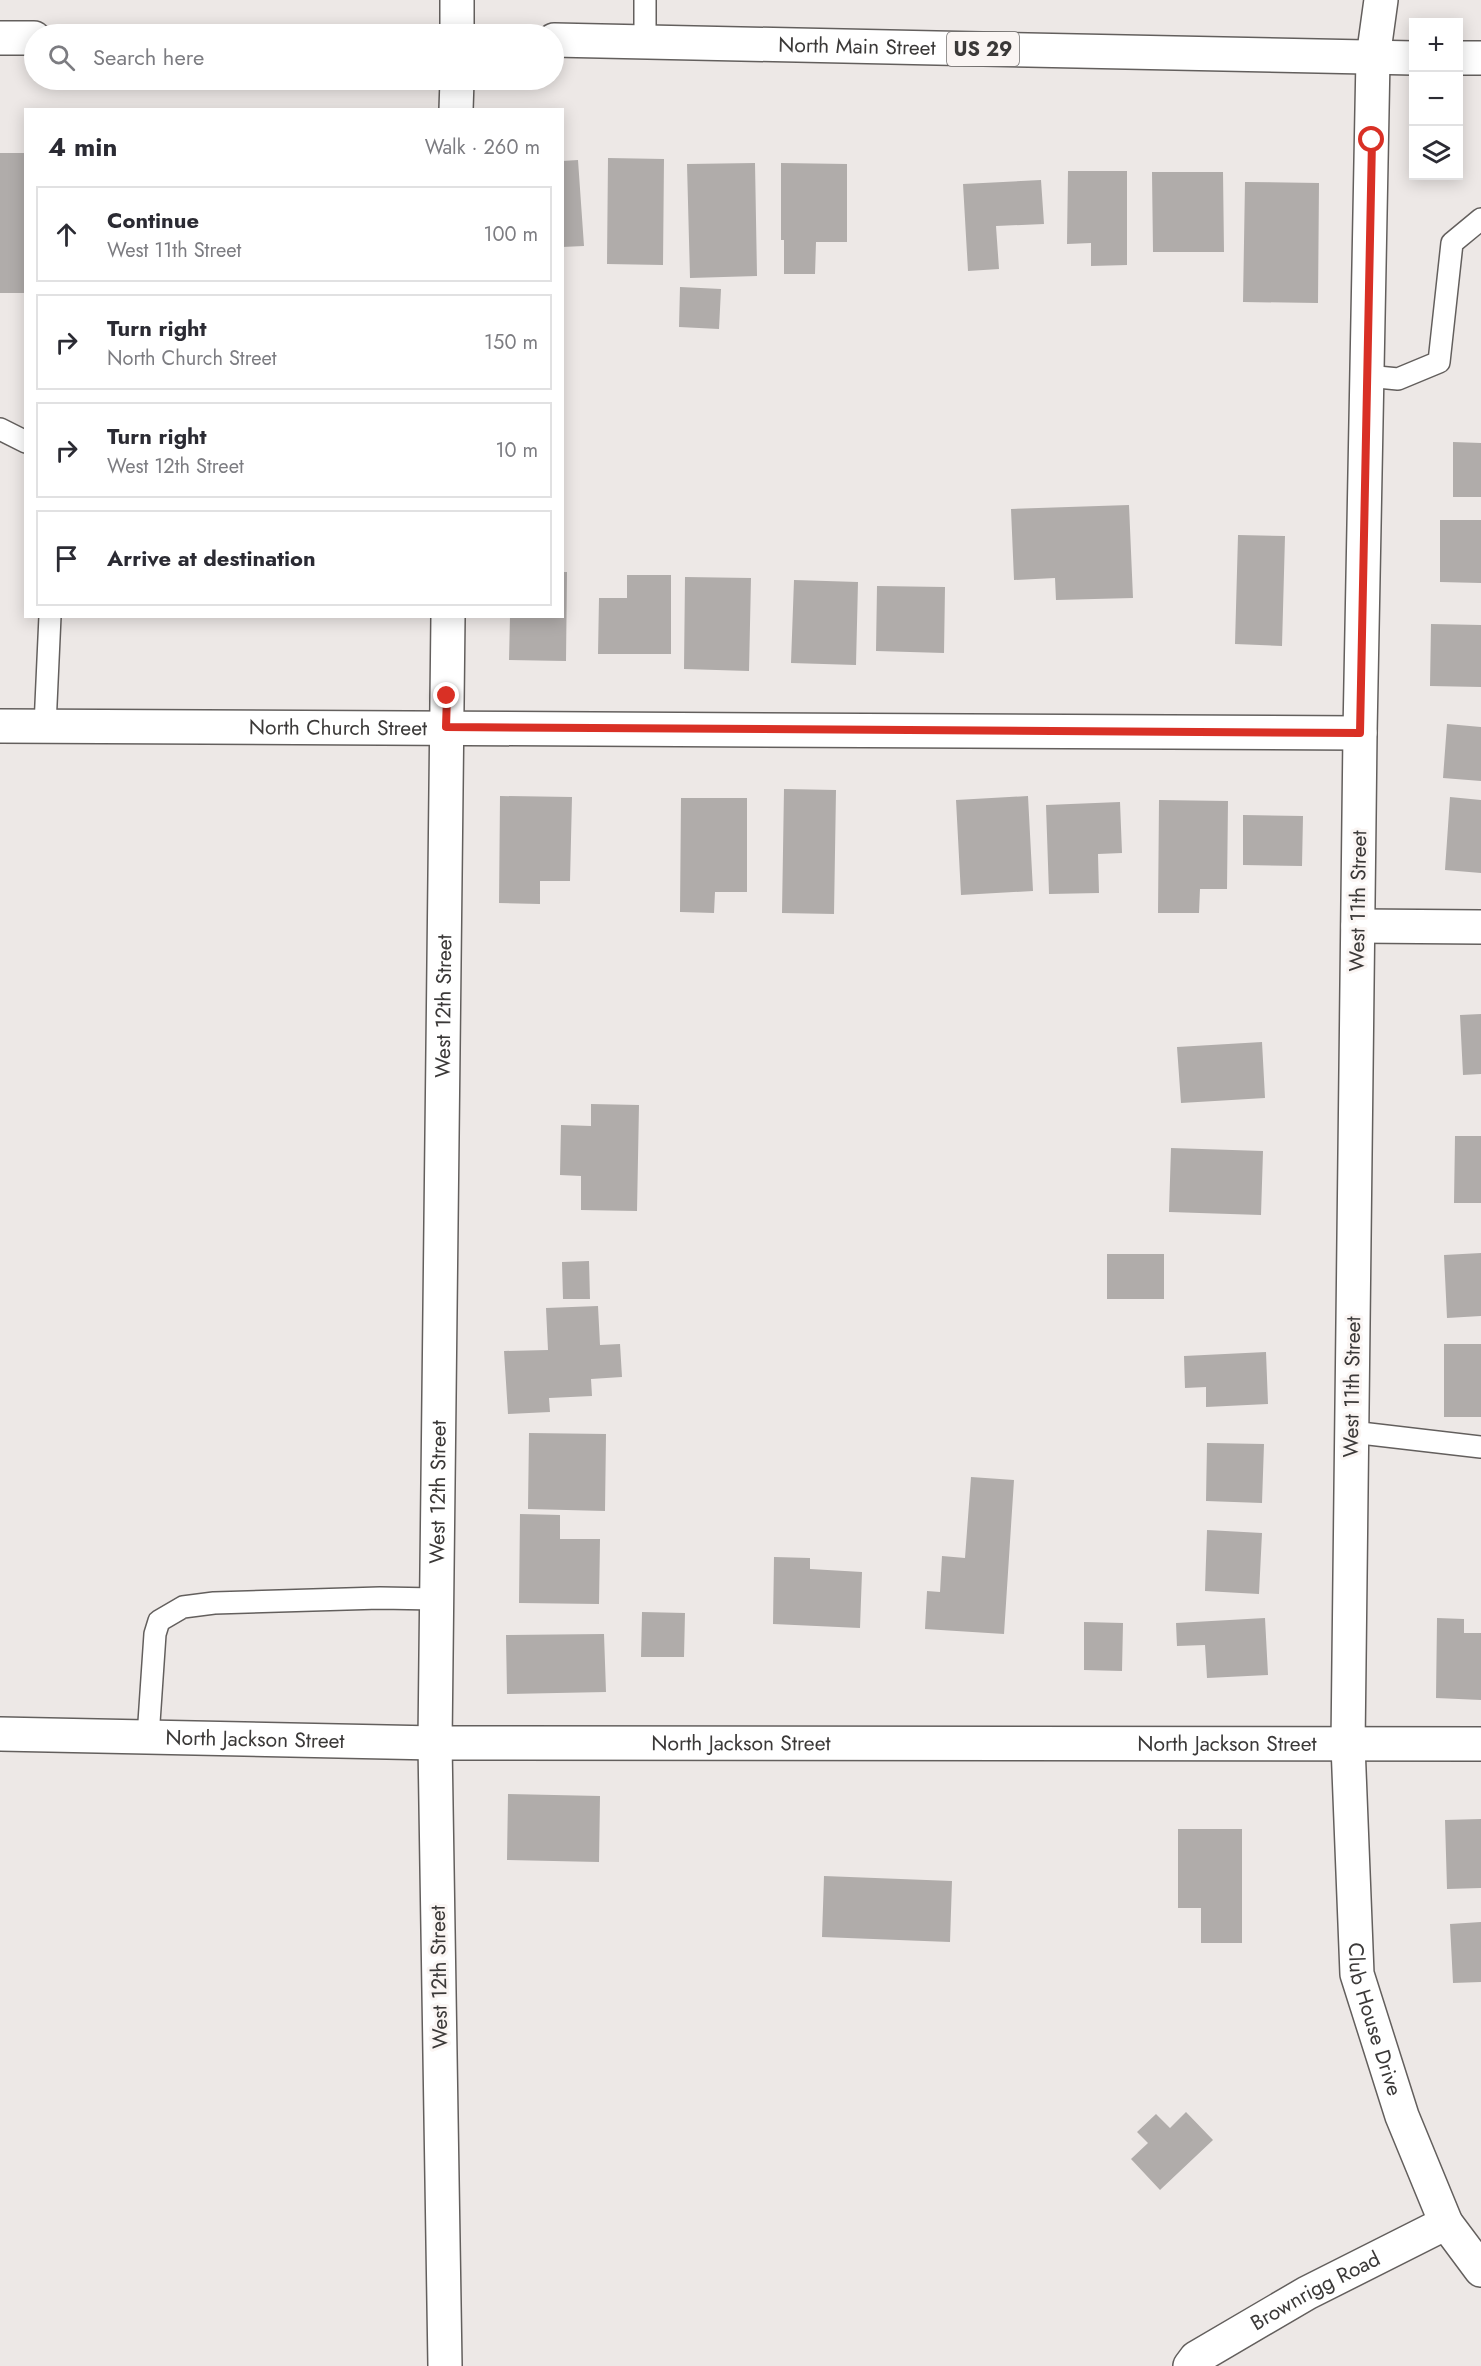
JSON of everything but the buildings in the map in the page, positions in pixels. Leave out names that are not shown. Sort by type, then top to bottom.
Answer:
[{"type":"street","points":[[457,0],[457,24]]},
{"type":"street","name":"West 11th Street","points":[[1348,1745],[1360,733],[1373,58],[1381,0]]},
{"type":"street","points":[[0,38],[24,38]]},
{"type":"street","name":"North Main Street","points":[[564,40],[1409,58]]},
{"type":"street","points":[[1463,58],[1481,58]]},
{"type":"street","points":[[456,108],[457,90]]},
{"type":"street","name":"West 12th Street","points":[[445,2366],[435,1743],[448,618]]},
{"type":"street","name":"North Church Street","points":[[0,726],[1360,733]]},
{"type":"street","points":[[1358,926],[1481,927]]},
{"type":"street","name":"North Jackson Street","points":[[0,1734],[435,1743],[1481,1744]]},
{"type":"street","name":"Club House Drive","points":[[1348,1745],[1357,1974],[1402,2116],[1446,2223],[1481,2270]]},
{"type":"street","name":"Brownrigg Road","points":[[1190,2366],[1196,2358],[1307,2293],[1446,2223]]},
{"type":"lane","points":[[645,0],[645,42]]},
{"type":"lane","points":[[1367,376],[1398,379],[1439,362],[1452,243],[1481,219]]},
{"type":"lane","points":[[0,429],[24,441]]},
{"type":"lane","points":[[45,726],[50,618]]},
{"type":"lane","points":[[1352,1432],[1481,1447]]},
{"type":"lane","points":[[148,1737],[155,1634],[159,1621],[183,1607],[238,1602],[380,1598],[436,1599]]},
{"type":"route","points":[[447,696],[446,727],[1360,733],[1372,140]]}]
